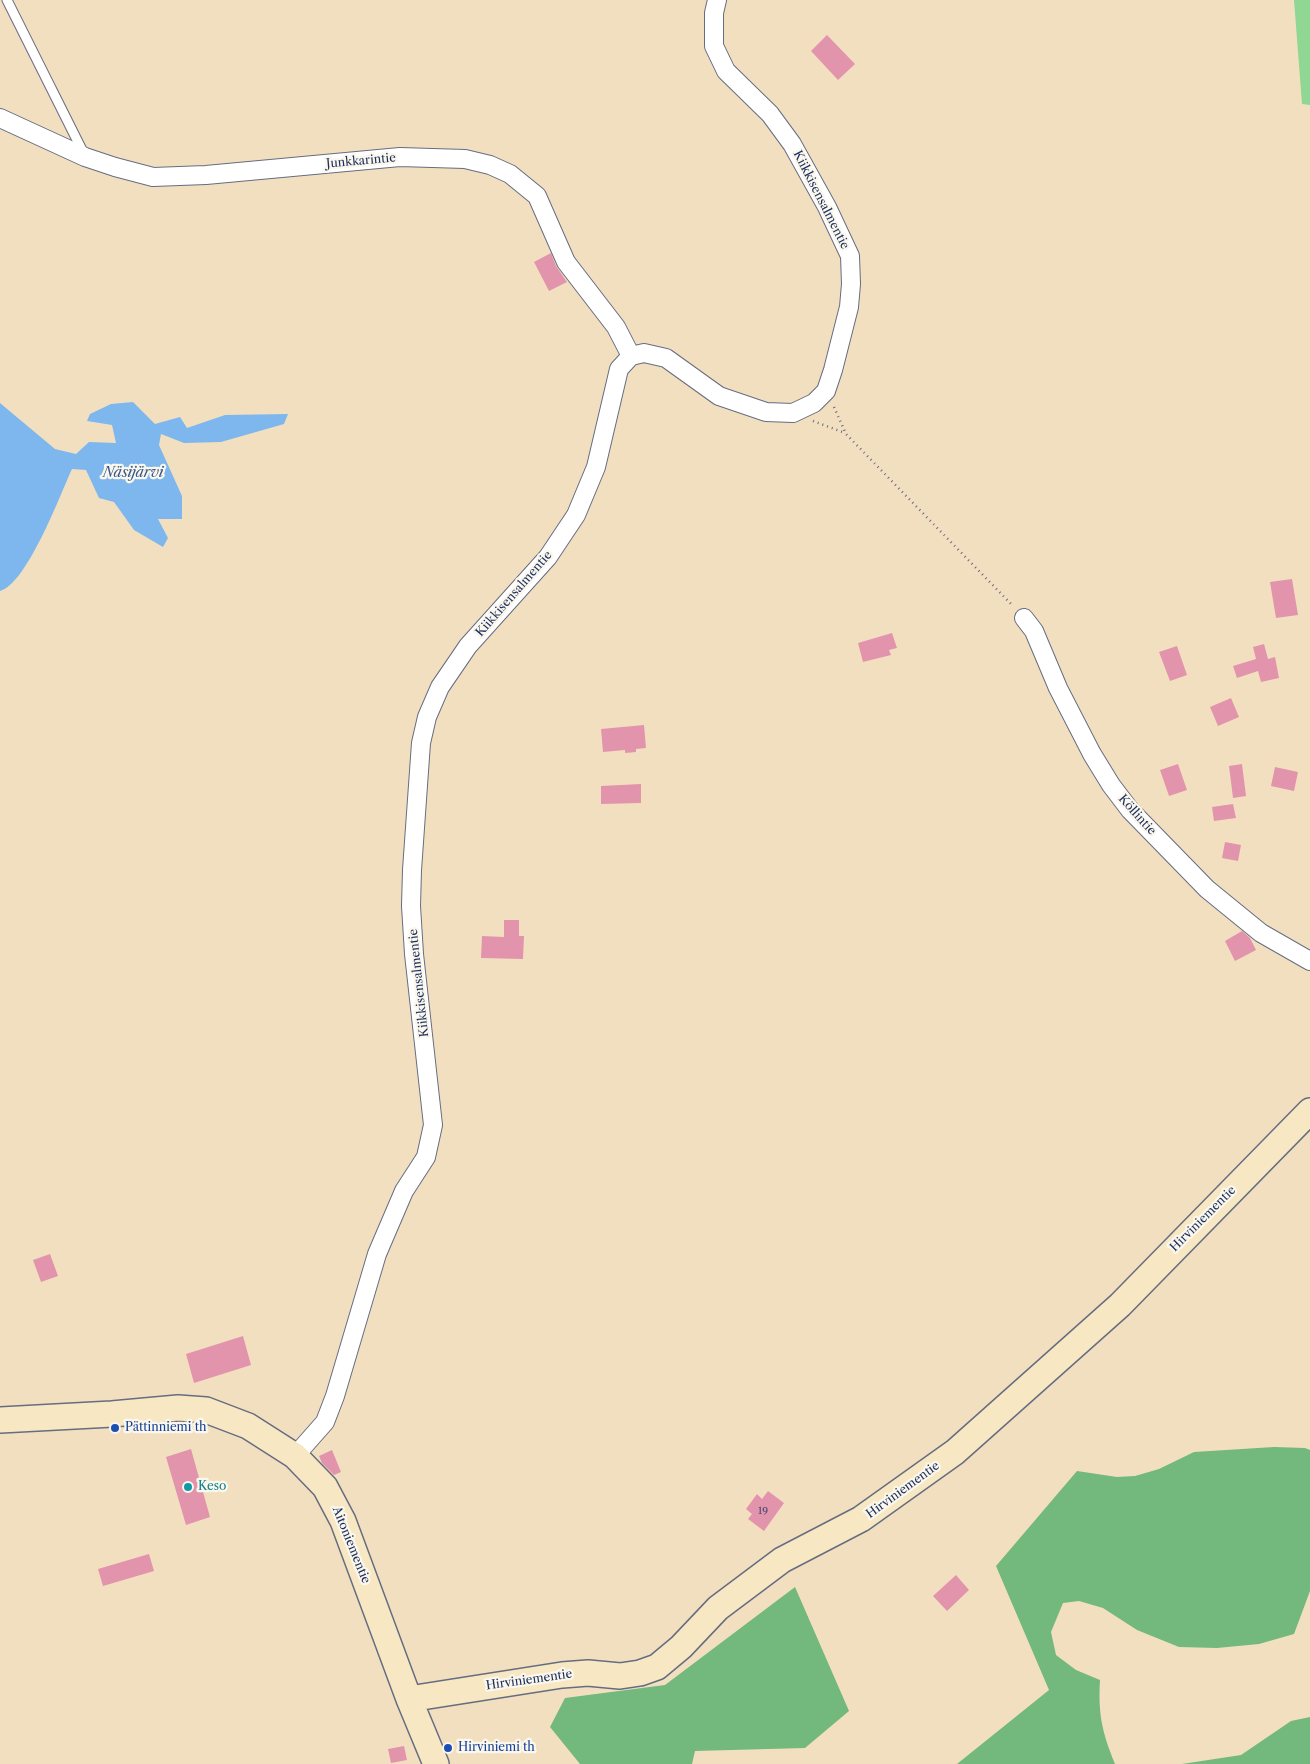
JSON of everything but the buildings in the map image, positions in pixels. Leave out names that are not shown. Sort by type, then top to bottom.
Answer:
[{"type":"street","name":"Kiikkisensalmentie","points":[[717,0],[714,13],[714,46],[726,71],[770,114],[792,144],[827,207],[850,256],[851,284],[849,307],[826,391]]},
{"type":"street","name":"Junkkarintie","points":[[0,118],[86,157],[153,177],[206,175],[400,157],[465,159],[490,165],[510,174],[537,196],[566,262],[616,327],[631,356]]},
{"type":"street","points":[[631,356],[644,353],[666,358],[720,396],[766,412],[793,413],[814,403],[826,391]]},
{"type":"street","name":"Kiikkisensalmentie","points":[[295,1456],[325,1422],[335,1396],[376,1254],[404,1190],[426,1157],[434,1125],[414,954],[411,906],[421,743],[426,717],[440,687],[468,646],[548,557],[576,514],[596,467],[619,369],[631,356]]},
{"type":"street","name":"Köllintie","points":[[1024,618],[1034,630],[1058,688],[1077,721],[1092,754],[1111,785],[1130,810],[1207,889],[1261,933],[1310,961]]},
{"type":"street","name":"Hirviniementie","points":[[408,1699],[562,1675],[620,1676],[640,1673],[657,1667],[681,1647],[718,1608],[782,1560],[861,1519],[955,1452],[1120,1304],[1310,1111]]},
{"type":"street","name":"Aitoniementie","points":[[0,1420],[112,1414],[178,1408],[206,1410],[248,1426],[295,1456],[325,1487],[343,1521],[408,1699],[436,1764]]},
{"type":"lane","points":[[7,0],[86,157]]},
{"type":"path","points":[[826,391],[846,434],[1024,618]]},
{"type":"path","points":[[793,413],[846,434]]},
{"type":"green space","points":[[1294,0],[1310,0],[1310,105],[1302,104]]},
{"type":"green space","points":[[1274,1447],[1305,1448],[1310,1450],[1310,1591],[1294,1634],[1259,1644],[1217,1648],[1179,1647],[1137,1630],[1103,1608],[1079,1601],[1063,1603],[1051,1632],[1056,1655],[1076,1670],[1100,1680],[1102,1723],[1115,1764],[957,1764],[1049,1690],[996,1566],[1077,1471],[1117,1477],[1135,1476],[1159,1469],[1194,1452]]},
{"type":"green space","points":[[795,1587],[849,1711],[805,1748],[695,1751],[692,1764],[580,1764],[550,1727],[565,1698],[665,1685]]},
{"type":"green space","points":[[1310,1717],[1310,1764],[1182,1764],[1241,1755],[1291,1721]]},
{"type":"water","name":"Näsijärvi","points":[[133,402],[155,424],[180,417],[187,428],[225,415],[288,414],[284,424],[221,442],[184,443],[161,434],[159,445],[182,496],[182,519],[158,519],[168,538],[163,547],[134,530],[114,502],[99,498],[86,470],[72,469],[42,537],[21,573],[10,585],[0,591],[0,403],[55,449],[76,454],[89,442],[116,443],[112,425],[87,421],[90,414],[111,404]]},
{"type":"place","name":"Pättinniemi th","points":[[115,1428]]},
{"type":"place","name":"Keso","points":[[188,1487]]},
{"type":"place","name":"Hirviniemi th","points":[[448,1748]]}]
